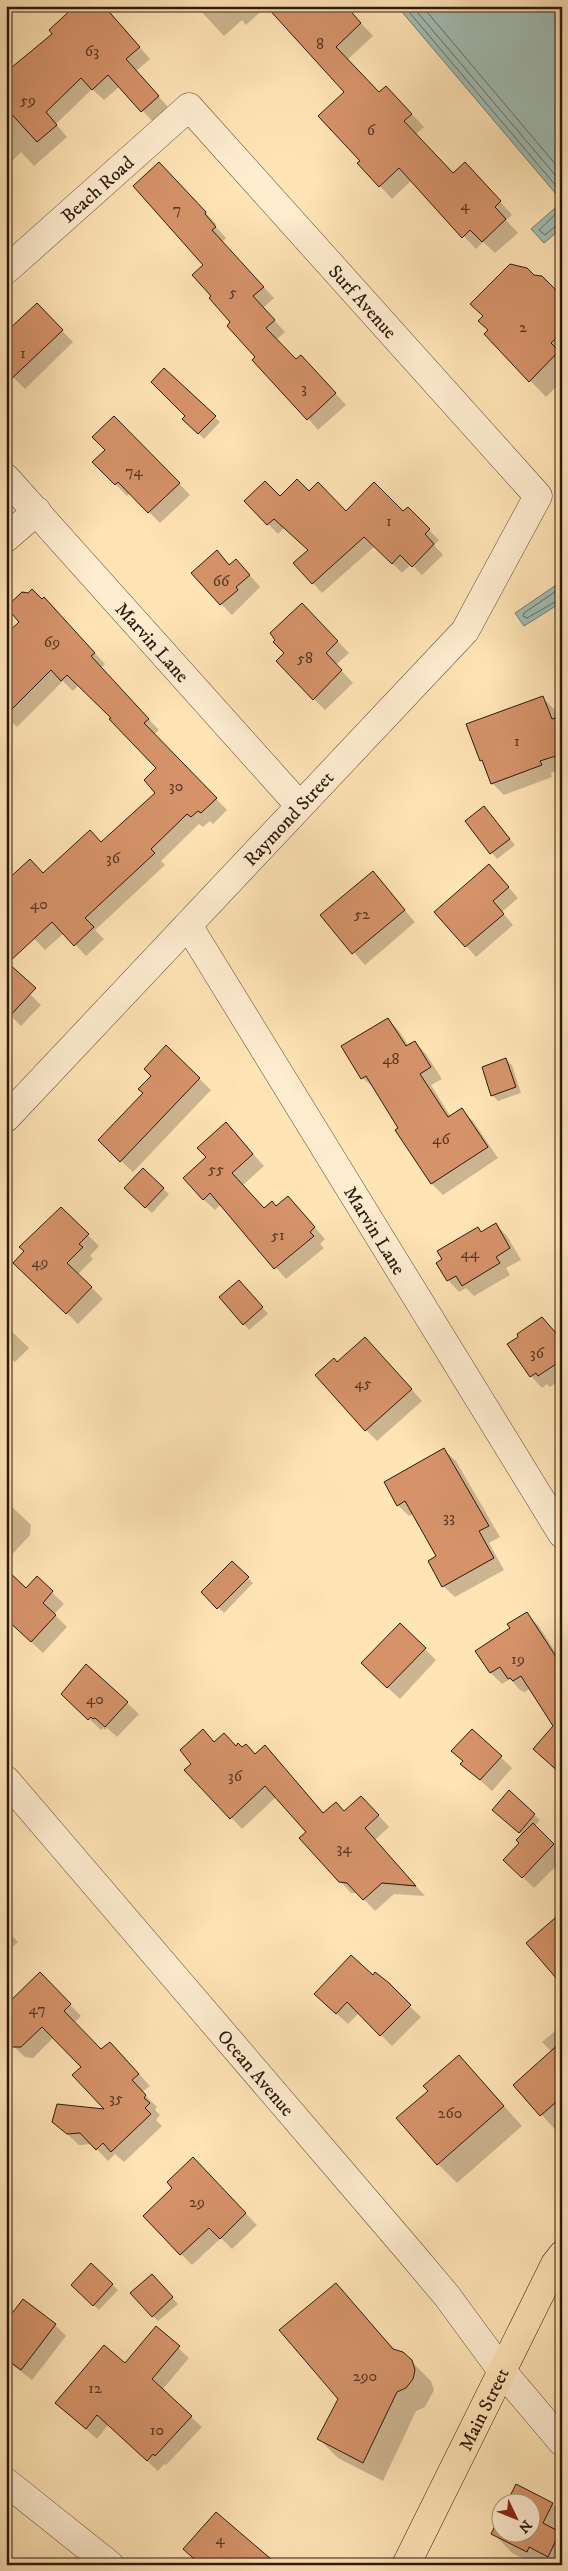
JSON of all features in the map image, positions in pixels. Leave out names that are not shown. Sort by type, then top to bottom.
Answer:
[{"type":"main road","name":"Main Street","points":[[406,2565],[555,2264],[562,2255]]},
{"type":"street","name":"Beach Road","points":[[6,270],[189,107]]},
{"type":"street","name":"Surf Avenue","points":[[189,107],[538,496]]},
{"type":"street","name":"Marvin Lane","points":[[6,478],[299,805]]},
{"type":"street","name":"Raymond Street","points":[[6,1118],[299,805],[466,631],[538,496]]},
{"type":"street","points":[[6,538],[37,511]]},
{"type":"street","name":"Marvin Lane","points":[[188,925],[562,1534]]},
{"type":"street","name":"Ocean Avenue","points":[[6,1780],[410,2252],[446,2296],[502,2371],[562,2442]]},
{"type":"street","points":[[6,2482],[110,2565]]},
{"type":"water","points":[[397,6],[562,6],[562,201]]},
{"type":"water","points":[[562,202],[562,228],[544,243],[531,229]]},
{"type":"water","points":[[562,581],[562,602],[524,626],[515,613]]},
{"type":"building","points":[[75,6],[104,6],[140,47],[126,59],[159,96],[141,112],[108,75],[92,90],[81,78],[46,112],[57,125],[37,142],[6,108],[6,72],[52,34],[49,30]]},
{"type":"building","points":[[266,6],[346,6],[361,23],[336,47],[379,92],[386,86],[412,114],[404,121],[453,173],[465,162],[501,201],[495,207],[506,219],[482,242],[470,230],[462,238],[399,168],[379,187],[357,163],[360,161],[318,116],[344,92]]},
{"type":"building","points":[[159,162],[206,212],[205,214],[216,227],[212,230],[264,287],[253,296],[275,320],[266,328],[296,359],[301,355],[336,393],[307,420],[252,360],[255,357],[227,326],[230,322],[209,298],[211,296],[192,275],[203,265],[133,186]]},
{"type":"building","points":[[510,264],[527,268],[534,275],[542,276],[562,296],[559,319],[562,322],[562,332],[551,343],[559,351],[529,382],[484,334],[488,330],[478,321],[483,316],[470,304]]},
{"type":"building","points":[[37,303],[63,330],[6,384],[6,332]]},
{"type":"building","points":[[164,368],[216,416],[198,434],[182,419],[185,416],[151,382]]},
{"type":"building","points":[[114,416],[180,483],[148,513],[118,482],[115,485],[92,462],[105,450],[92,437]]},
{"type":"building","points":[[297,479],[309,491],[318,482],[346,511],[374,482],[403,511],[408,507],[430,529],[425,534],[434,544],[412,567],[400,555],[392,564],[364,537],[312,584],[293,563],[308,550],[274,519],[267,525],[244,501],[265,481],[280,496]]},
{"type":"building","points":[[217,550],[229,565],[236,559],[250,575],[236,587],[238,590],[220,605],[191,573]]},
{"type":"building","points":[[32,589],[42,599],[44,597],[95,653],[91,656],[149,719],[144,723],[217,798],[201,813],[198,811],[191,817],[187,814],[151,849],[155,853],[85,918],[94,927],[74,946],[52,922],[8,963],[36,988],[6,1020],[6,881],[30,859],[43,873],[90,830],[101,842],[155,793],[144,780],[156,768],[109,719],[111,718],[67,675],[61,681],[51,670],[6,715],[6,634],[19,622],[6,607],[22,592],[28,593]]},
{"type":"building","points":[[302,603],[338,641],[326,653],[342,670],[313,700],[276,661],[284,653],[273,642],[275,640],[270,633]]},
{"type":"building","points":[[543,696],[552,719],[556,718],[562,732],[562,754],[540,761],[542,765],[491,784],[466,724]]},
{"type":"building","points":[[484,806],[510,839],[490,854],[465,821]]},
{"type":"building","points":[[489,864],[509,887],[493,901],[504,914],[465,947],[434,912]]},
{"type":"building","points":[[373,871],[405,910],[352,954],[320,915]]},
{"type":"building","points":[[388,1018],[406,1046],[415,1041],[431,1067],[420,1074],[448,1117],[462,1108],[488,1147],[431,1184],[395,1130],[398,1128],[366,1076],[361,1079],[341,1046]]},
{"type":"building","points":[[166,1045],[200,1078],[120,1162],[98,1140],[143,1093],[138,1089],[151,1076],[144,1069]]},
{"type":"building","points":[[506,1058],[516,1087],[491,1096],[482,1067]]},
{"type":"building","points":[[226,1122],[253,1154],[232,1173],[264,1208],[272,1201],[276,1206],[288,1196],[315,1227],[310,1232],[314,1236],[274,1269],[210,1193],[203,1200],[183,1178],[206,1157],[197,1148]]},
{"type":"building","points":[[143,1168],[164,1188],[145,1208],[124,1188]]},
{"type":"building","points":[[61,1207],[89,1234],[79,1244],[83,1247],[67,1263],[92,1287],[66,1314],[13,1263],[24,1251],[19,1247]]},
{"type":"building","points":[[496,1223],[510,1248],[496,1257],[500,1263],[462,1286],[456,1276],[447,1281],[436,1263],[442,1259],[437,1251],[478,1227],[481,1232]]},
{"type":"building","points":[[239,1280],[263,1307],[243,1325],[219,1297]]},
{"type":"building","points":[[542,1317],[562,1340],[562,1360],[538,1376],[536,1373],[530,1377],[507,1344],[518,1337],[517,1334]]},
{"type":"building","points":[[365,1337],[412,1389],[365,1431],[315,1375],[334,1358],[337,1362]]},
{"type":"building","points":[[444,1448],[489,1526],[479,1531],[494,1558],[442,1587],[428,1561],[436,1556],[405,1501],[397,1506],[384,1482]]},
{"type":"building","points":[[232,1561],[249,1577],[217,1609],[201,1592]]},
{"type":"building","points":[[6,1569],[26,1588],[37,1576],[53,1591],[43,1603],[56,1615],[31,1642],[6,1619]]},
{"type":"building","points":[[527,1612],[562,1666],[562,1775],[533,1749],[553,1726],[521,1676],[513,1681],[510,1678],[508,1679],[500,1667],[490,1673],[475,1651],[510,1628],[507,1624]]},
{"type":"building","points":[[400,1623],[426,1648],[387,1688],[361,1663]]},
{"type":"building","points":[[86,1664],[128,1702],[105,1727],[95,1718],[91,1717],[88,1720],[61,1694]]},
{"type":"building","points":[[203,1729],[214,1742],[224,1733],[236,1746],[238,1743],[242,1747],[246,1744],[255,1754],[265,1745],[323,1813],[336,1802],[344,1811],[361,1796],[379,1815],[365,1828],[416,1886],[382,1883],[363,1900],[347,1883],[339,1882],[299,1838],[306,1832],[265,1786],[230,1819],[184,1770],[191,1764],[180,1750]]},
{"type":"building","points":[[472,1729],[502,1756],[480,1780],[460,1764],[463,1761],[451,1751]]},
{"type":"building","points":[[509,1790],[535,1814],[519,1833],[492,1810]]},
{"type":"building","points":[[533,1823],[554,1844],[522,1878],[503,1860],[519,1843],[516,1840]]},
{"type":"building","points":[[562,1912],[562,1985],[526,1943]]},
{"type":"building","points":[[351,1955],[373,1975],[375,1972],[389,1983],[411,2005],[380,2036],[347,2002],[336,2014],[314,1994]]},
{"type":"building","points":[[40,1972],[71,2004],[64,2011],[101,2049],[110,2042],[139,2074],[132,2080],[146,2095],[144,2098],[150,2103],[145,2108],[151,2114],[111,2152],[103,2143],[96,2150],[80,2133],[67,2134],[52,2122],[57,2104],[104,2109],[72,2075],[81,2067],[42,2027],[21,2047],[12,2047],[6,2041],[6,2005]]},
{"type":"building","points":[[562,2041],[562,2097],[540,2116],[513,2085]]},
{"type":"building","points":[[459,2055],[504,2106],[437,2165],[396,2118],[428,2091],[423,2086]]},
{"type":"building","points":[[193,2157],[246,2213],[220,2239],[209,2228],[180,2255],[143,2216],[172,2188],[167,2182]]},
{"type":"building","points":[[91,2263],[113,2284],[93,2306],[71,2285]]},
{"type":"building","points":[[152,2274],[173,2297],[152,2317],[130,2293]]},
{"type":"building","points":[[336,2283],[393,2349],[403,2352],[412,2360],[415,2370],[413,2379],[406,2388],[397,2392],[363,2463],[317,2439],[338,2399],[279,2330]]},
{"type":"building","points":[[23,2299],[56,2324],[21,2370],[6,2359],[6,2321]]},
{"type":"building","points":[[156,2326],[180,2346],[152,2379],[192,2416],[155,2456],[153,2454],[147,2461],[97,2415],[86,2429],[55,2403],[104,2345],[125,2363]]},
{"type":"building","points":[[516,2484],[535,2494],[511,2494]]},
{"type":"building","points":[[540,2496],[553,2503],[543,2523],[560,2532],[548,2557],[529,2547],[527,2552],[511,2544],[540,2544]]},
{"type":"building","points":[[216,2512],[278,2565],[201,2565],[183,2549]]}]
